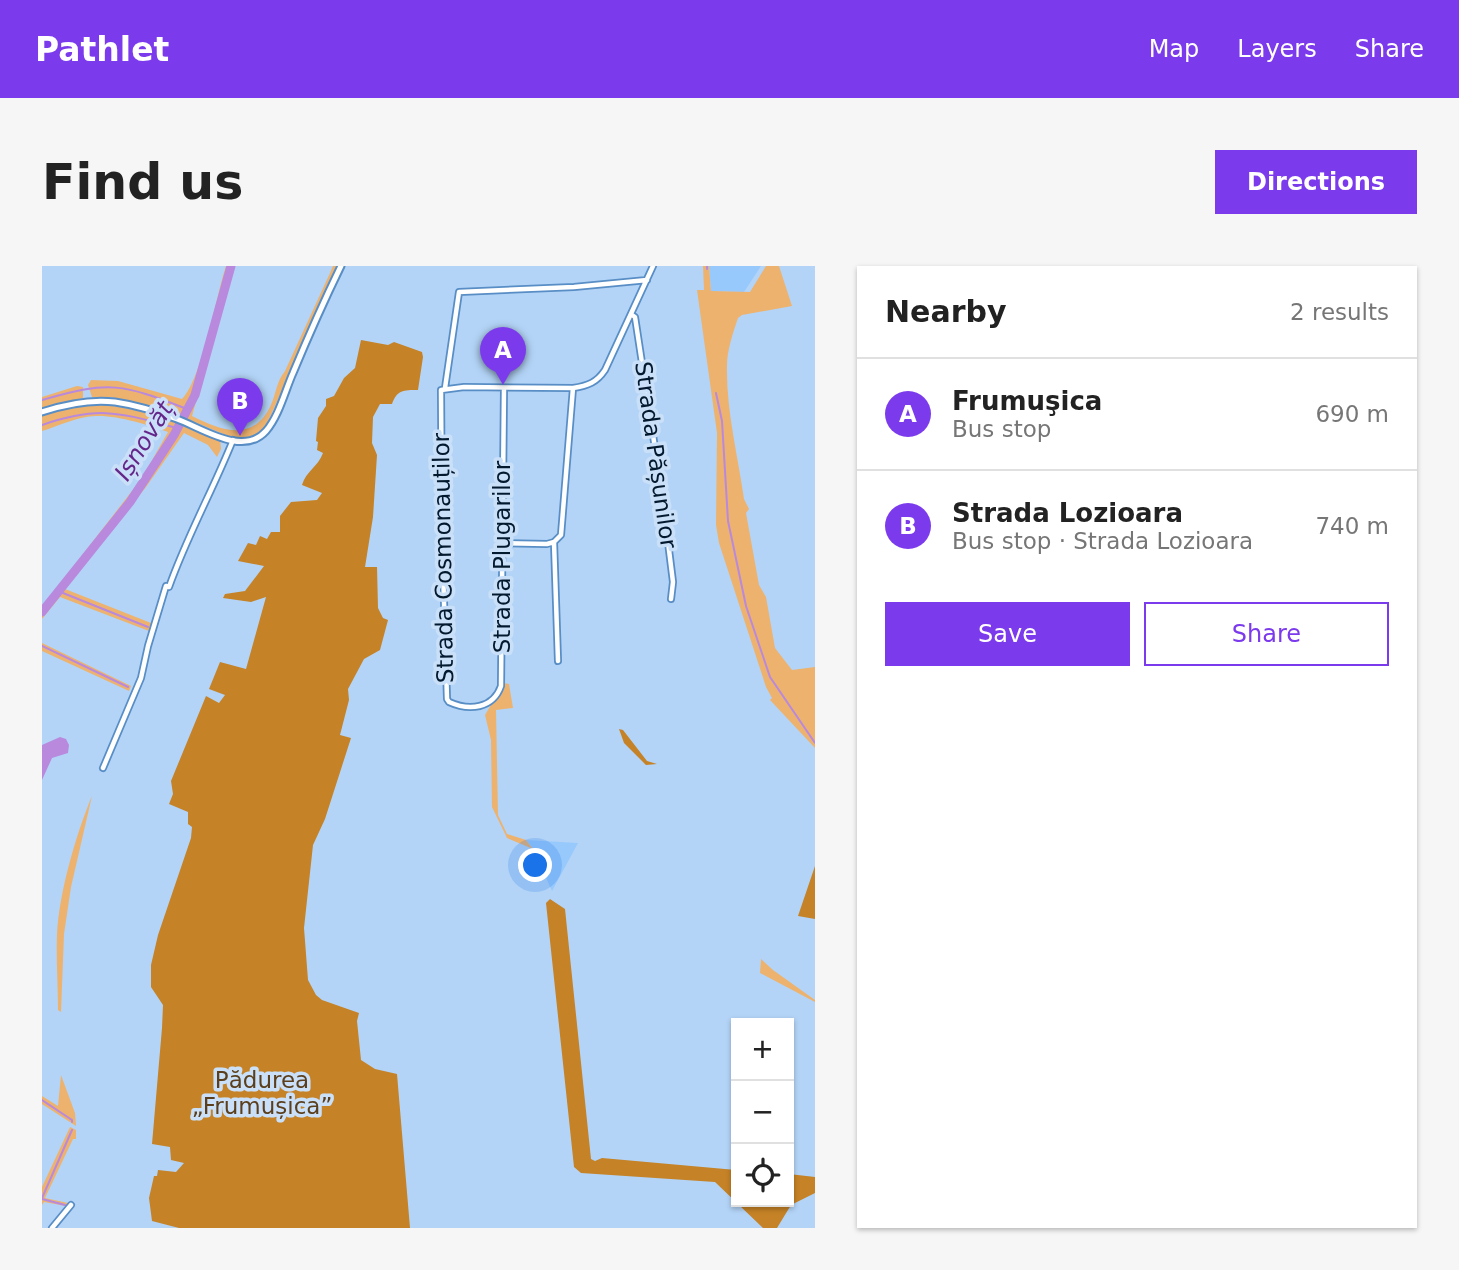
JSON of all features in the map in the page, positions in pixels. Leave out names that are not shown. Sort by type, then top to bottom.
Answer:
[{"type":"street","points":[[42,412],[78,402],[103,401],[134,406],[176,418],[233,440],[257,438],[269,426],[341,266]]},
{"type":"street","points":[[647,280],[574,288],[459,292],[443,389],[573,388],[589,385],[599,379],[632,315],[647,280],[653,266]]},
{"type":"street","name":"Strada Pășunilor","points":[[632,315],[635,317],[640,343],[662,494],[673,582],[671,599]]},
{"type":"street","name":"Strada Plugarilor","points":[[471,709],[488,704],[501,686],[504,388]]},
{"type":"street","points":[[501,543],[554,542],[561,535],[573,388]]},
{"type":"street","name":"Strada Cosmonauților","points":[[443,389],[442,536],[447,699],[457,706],[471,709]]},
{"type":"street","points":[[103,768],[141,678],[166,586],[169,587],[188,537],[233,440]]},
{"type":"street","points":[[554,542],[558,661]]},
{"type":"street","points":[[52,1228],[71,1205]]},
{"type":"shaded area","points":[[226,266],[234,266],[192,416],[213,426],[235,430],[254,426],[270,407],[333,266],[339,266],[264,430],[250,438],[231,437],[177,415],[111,397],[92,397],[88,385],[91,380],[118,381],[182,399],[196,374],[202,356]]},
{"type":"shaded area","points":[[703,266],[709,266],[711,291],[750,292],[766,266],[779,266],[792,306],[738,318],[728,354],[727,383],[730,416],[744,499],[749,509],[746,513],[759,585],[766,597],[775,648],[792,670],[815,667],[815,748],[770,700],[772,698],[766,687],[719,543],[716,525],[717,433],[697,290],[704,290]]},
{"type":"shaded area","points":[[709,266],[761,266],[744,292],[711,291]]},
{"type":"shaded area","points":[[77,386],[83,387],[83,398],[42,409],[42,397]]},
{"type":"shaded area","points":[[93,404],[142,412],[220,439],[221,449],[217,457],[208,445],[184,433],[146,487],[65,589],[151,623],[149,631],[60,597],[42,619],[42,607],[142,478],[168,432],[104,416],[75,419],[42,431],[42,416],[61,409]]},
{"type":"shaded area","points":[[42,643],[131,686],[129,691],[42,651]]},
{"type":"shaded area","points":[[504,683],[509,684],[513,708],[496,710],[498,815],[507,834],[526,840],[533,849],[507,838],[492,807],[491,740],[485,715]]},
{"type":"shaded area","points":[[60,737],[66,739],[69,745],[68,753],[52,758],[42,780],[42,745]]},
{"type":"shaded area","points":[[92,796],[71,887],[64,934],[61,1012],[58,1010],[58,918],[69,864]]},
{"type":"shaded area","points":[[526,840],[578,843],[552,891],[533,849]]},
{"type":"shaded area","points":[[761,959],[815,1000],[815,1002],[760,973]]},
{"type":"shaded area","points":[[61,1075],[75,1113],[76,1126],[42,1104],[42,1096],[58,1106]]},
{"type":"shaded area","points":[[70,1127],[76,1130],[76,1139],[73,1139],[45,1198],[68,1203],[66,1206],[44,1202],[42,1205],[42,1187]]},
{"type":"green space","name":"Pădurea „Frumușica”","points":[[361,340],[388,345],[394,342],[422,352],[423,357],[418,390],[401,392],[392,404],[380,404],[373,417],[372,443],[377,455],[373,517],[365,567],[377,567],[378,608],[383,618],[388,620],[380,650],[364,659],[348,689],[349,700],[340,735],[351,738],[325,819],[313,845],[304,928],[308,980],[316,995],[322,1000],[359,1013],[357,1021],[361,1060],[375,1069],[397,1074],[410,1228],[179,1228],[152,1221],[149,1198],[158,1170],[176,1172],[184,1163],[171,1160],[170,1147],[152,1144],[163,1005],[151,987],[151,965],[158,935],[191,838],[192,827],[188,824],[188,812],[169,804],[173,794],[171,781],[206,696],[219,703],[225,695],[209,689],[220,662],[246,669],[266,597],[251,602],[223,598],[225,594],[245,591],[264,566],[238,561],[248,543],[256,545],[260,536],[267,539],[271,532],[280,532],[280,516],[291,502],[317,500],[322,493],[302,485],[323,453],[317,450],[318,418],[326,406],[326,399],[334,396],[344,378],[355,368]]},
{"type":"green space","points":[[619,729],[623,730],[647,761],[657,764],[646,765],[624,743]]},
{"type":"green space","points":[[815,866],[815,919],[798,916]]},
{"type":"green space","points":[[550,899],[565,909],[591,1159],[731,1170],[731,1197],[715,1182],[581,1173],[574,1167],[546,903]]},
{"type":"green space","points":[[794,1175],[815,1177],[815,1193],[794,1204]]},
{"type":"green space","points":[[741,1207],[790,1207],[777,1228],[763,1228]]},
{"type":"waterway","name":"Ișnovăț","points":[[42,612],[130,502],[174,435],[195,395],[231,266]]},
{"type":"waterway","points":[[42,400],[101,387],[146,394],[187,409]]},
{"type":"waterway","points":[[716,393],[722,421],[728,521],[746,606],[770,677],[815,743]]},
{"type":"waterway","points":[[42,425],[80,415],[110,413],[177,428]]},
{"type":"waterway","points":[[58,591],[148,627]]},
{"type":"waterway","points":[[42,646],[128,687]]},
{"type":"waterway","points":[[42,1100],[72,1122]]},
{"type":"waterway","points":[[42,1198],[72,1130]]},
{"type":"waterway","points":[[42,1199],[65,1205]]},
{"type":"place","name":"Frumuşica","points":[[503,385]]},
{"type":"place","name":"Strada Lozioara","points":[[240,436]]}]
